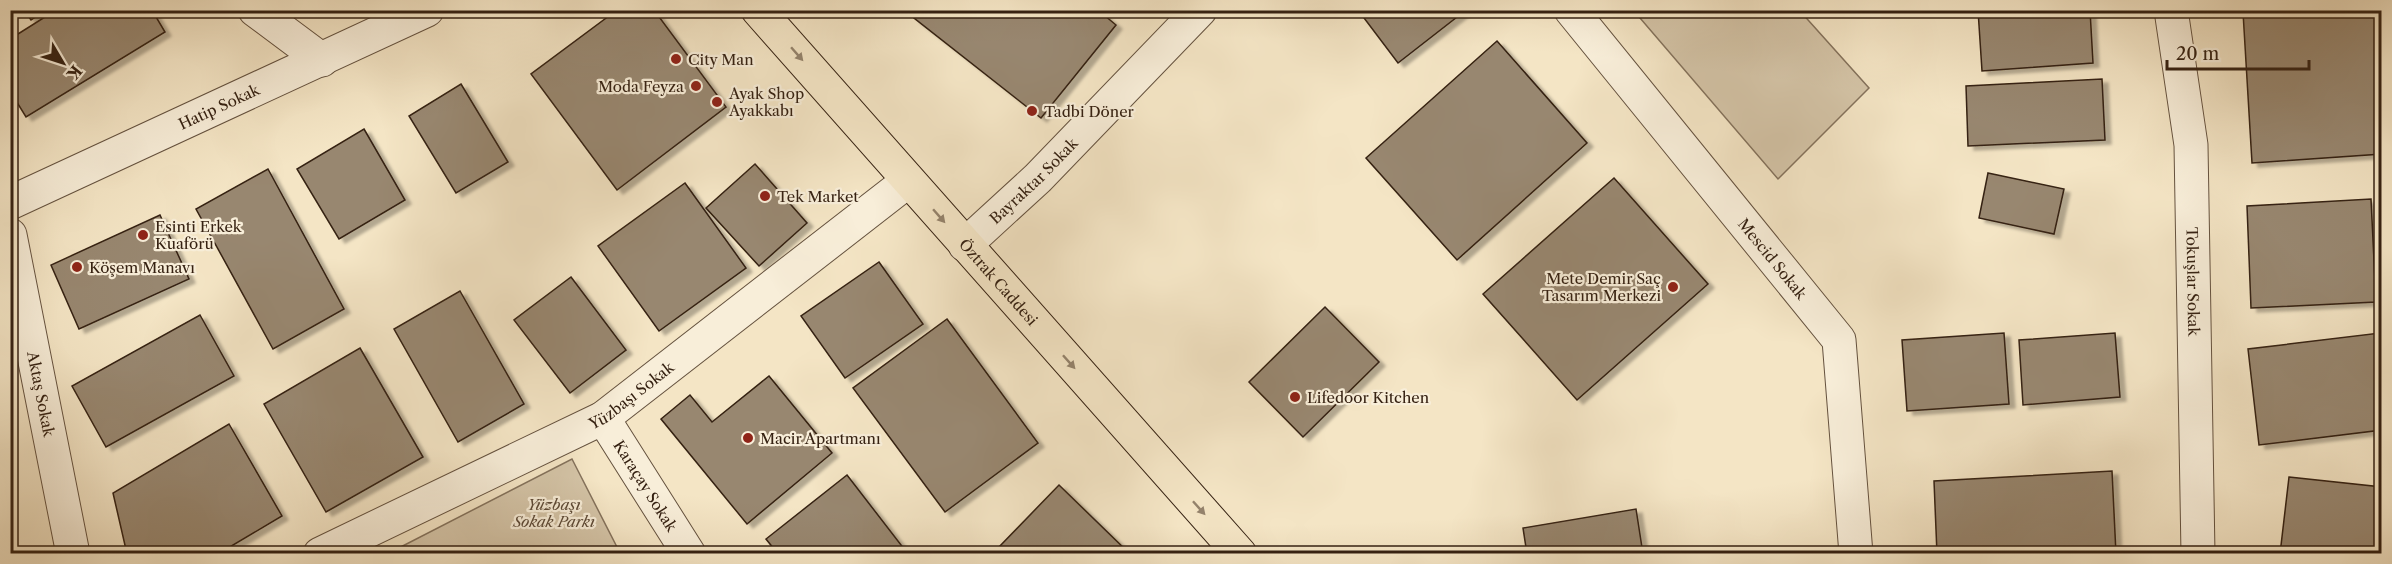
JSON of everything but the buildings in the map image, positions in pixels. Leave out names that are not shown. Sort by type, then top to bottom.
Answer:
[{"type":"main road","name":"Öztrak Caddesi","points":[[758,10],[1240,554]]},
{"type":"street","points":[[255,10],[322,60]]},
{"type":"street","name":"Hatip Sokak","points":[[10,203],[427,10]]},
{"type":"street","name":"Bayraktar Sokak","points":[[965,245],[1038,178],[1200,10]]},
{"type":"street","name":"Mescid Sokak","points":[[1571,10],[1839,340],[1856,554]]},
{"type":"street","name":"Tokuşlar Sokak","points":[[2171,10],[2191,145],[2198,554]]},
{"type":"street","name":"Yüzbaşı Sokak","points":[[320,554],[603,418],[908,181]]},
{"type":"street","name":"Aktaş Sokak","points":[[10,235],[73,554]]},
{"type":"street","name":"Karaçay Sokak","points":[[603,418],[689,554]]},
{"type":"green space","points":[[1634,11],[1800,11],[1869,88],[1778,179]]},
{"type":"green space","name":"Yüzbaşı Sokak Parkı","points":[[572,459],[620,553],[389,553]]},
{"type":"place","name":"City Man","points":[[676,59]]},
{"type":"place","name":"Moda Feyza","points":[[696,86]]},
{"type":"place","name":"Ayak Shop Ayakkabı","points":[[717,102]]},
{"type":"place","name":"Tadbi Döner","points":[[1032,111]]},
{"type":"place","name":"Tek Market","points":[[765,196]]},
{"type":"place","name":"Esinti Erkek Kuaförü","points":[[143,235]]},
{"type":"place","name":"Köşem Manavı","points":[[77,267]]},
{"type":"place","name":"Mete Demir Saç Tasarım Merkezi","points":[[1673,287]]},
{"type":"place","name":"Lifedoor Kitchen","points":[[1295,397]]},
{"type":"place","name":"Macir Apartmanı","points":[[748,438]]}]
